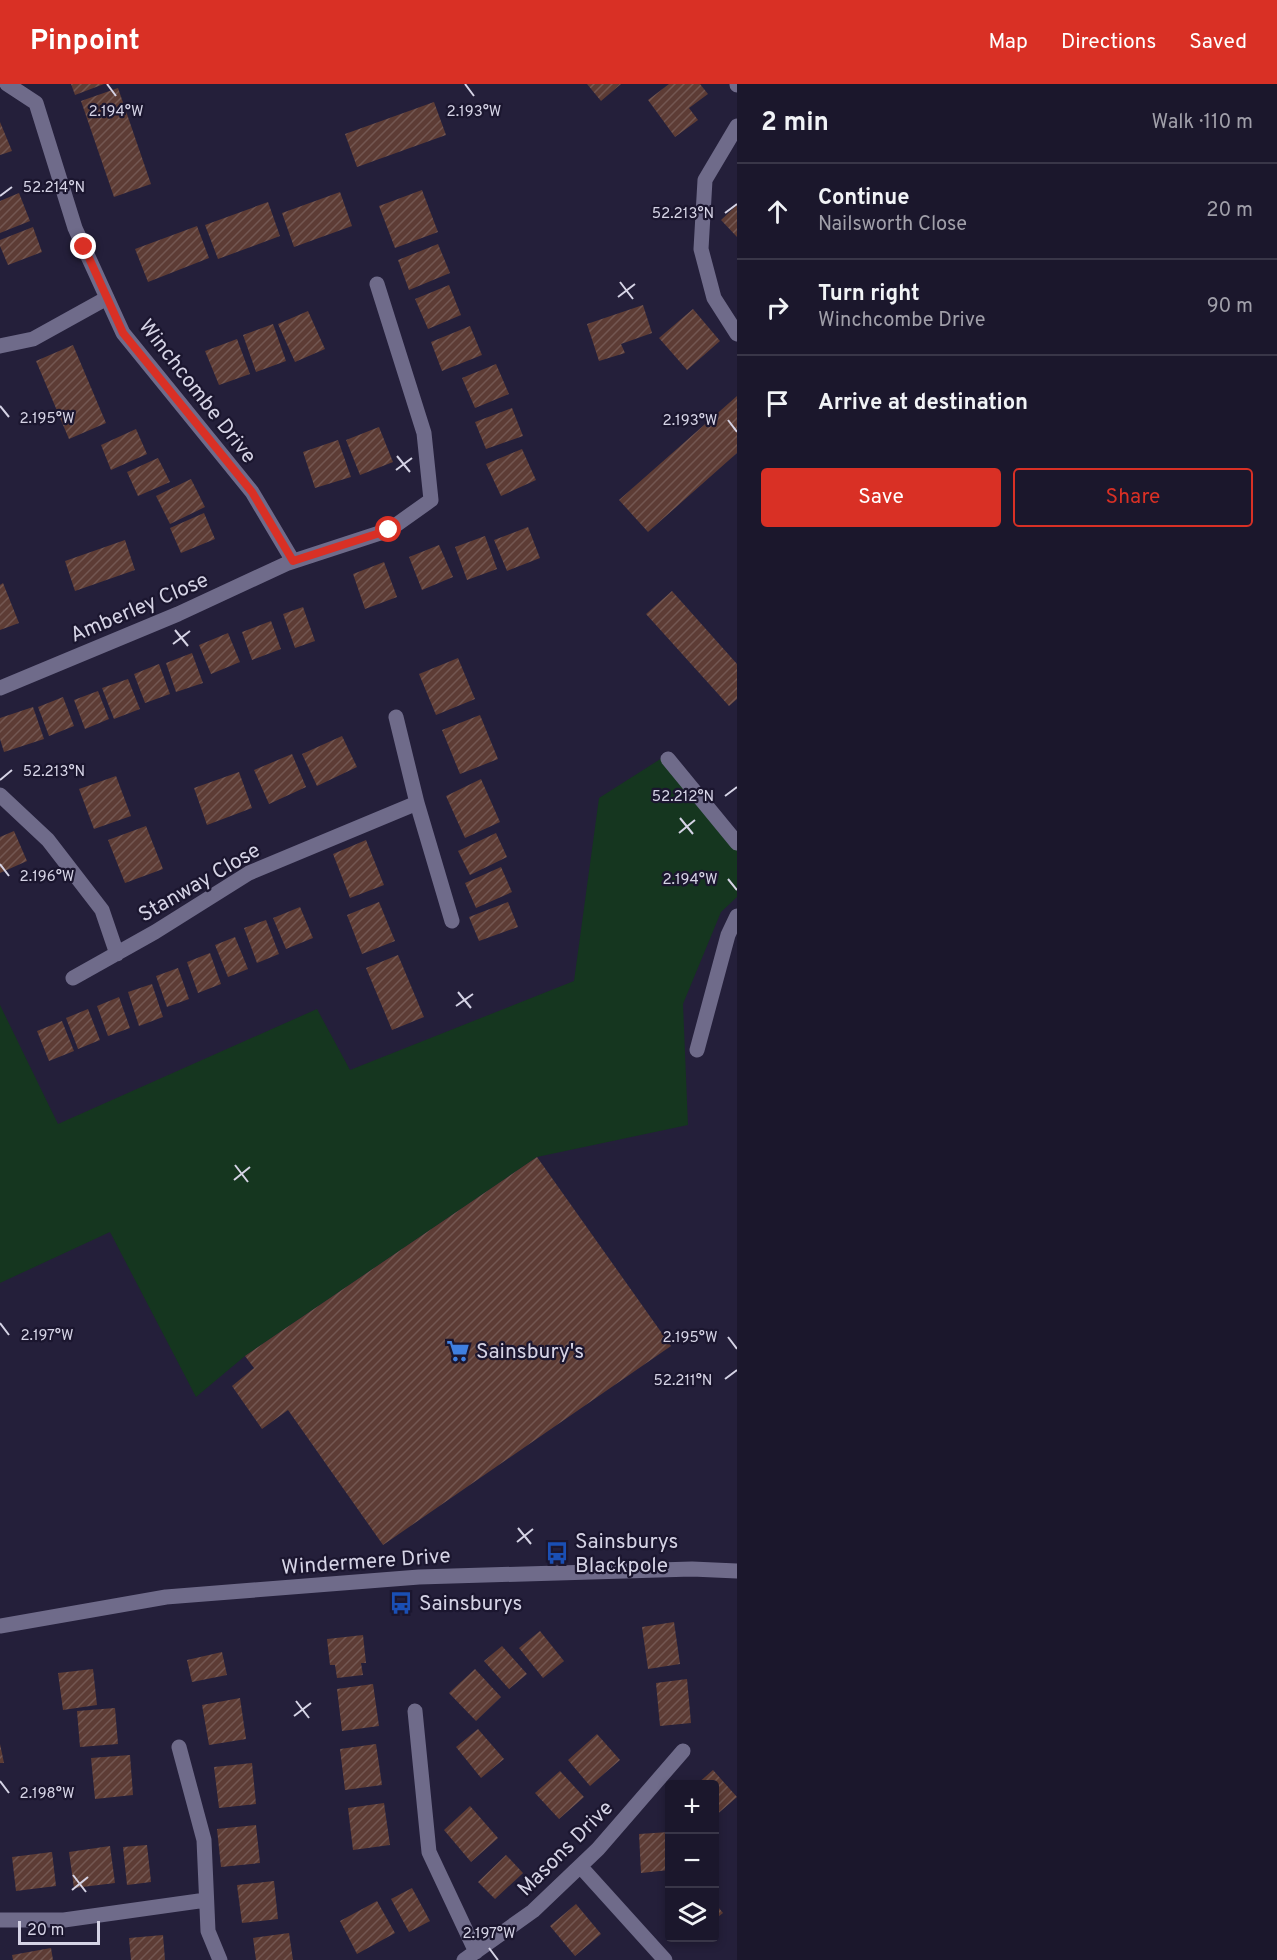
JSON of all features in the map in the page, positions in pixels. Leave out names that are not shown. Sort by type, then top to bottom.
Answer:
[{"type":"street","name":"Winchcombe Drive","points":[[7,84],[36,103],[75,228],[123,333],[252,492],[293,561]]},
{"type":"street","points":[[737,126],[705,180],[701,249],[714,298],[737,334]]},
{"type":"street","name":"Amberley Close","points":[[0,688],[178,614],[293,561],[389,530],[431,500],[424,433],[378,284]]},
{"type":"street","points":[[0,346],[33,339],[107,298]]},
{"type":"street","points":[[396,717],[417,803],[452,921]]},
{"type":"street","points":[[668,759],[737,843]]},
{"type":"street","points":[[0,795],[48,840],[102,909],[117,954]]},
{"type":"street","name":"Stanway Close","points":[[73,978],[155,933],[249,873],[417,803]]},
{"type":"street","points":[[697,1050],[728,935],[737,916]]},
{"type":"street","name":"Windermere Drive","points":[[0,1626],[166,1597],[418,1577],[692,1569],[737,1570]]},
{"type":"street","points":[[415,1710],[429,1852],[470,1956]]},
{"type":"street","points":[[179,1747],[204,1840],[208,1931],[220,1960]]},
{"type":"street","name":"Masons Drive","points":[[470,1956],[533,1911],[598,1849],[683,1751]]},
{"type":"street","points":[[579,1866],[665,1960]]},
{"type":"street","points":[[0,1920],[64,1920],[206,1900]]},
{"type":"green space","points":[[662,758],[737,845],[737,897],[721,912],[683,1004],[688,1125],[537,1157],[245,1356],[196,1397],[110,1232],[0,1283],[0,1005],[58,1124],[317,1009],[350,1070],[574,981],[599,798]]},
{"type":"building","points":[[71,84],[104,84],[75,95]]},
{"type":"building","points":[[587,84],[621,84],[601,101]]},
{"type":"building","points":[[669,84],[700,84],[708,94],[689,108],[698,120],[675,137],[648,100]]},
{"type":"building","points":[[118,88],[151,184],[114,197],[81,101]]},
{"type":"building","points":[[434,102],[446,135],[357,167],[345,134]]},
{"type":"building","points":[[0,122],[12,151],[0,155]]},
{"type":"building","points":[[422,190],[438,232],[395,248],[379,206]]},
{"type":"building","points":[[340,192],[352,226],[294,247],[282,213]]},
{"type":"building","points":[[19,193],[30,221],[0,233],[0,201]]},
{"type":"building","points":[[268,202],[280,236],[218,259],[205,225]]},
{"type":"building","points":[[737,205],[737,237],[721,220]]},
{"type":"building","points":[[197,226],[209,258],[148,282],[135,249]]},
{"type":"building","points":[[33,227],[42,252],[8,265],[0,246],[0,240]]},
{"type":"building","points":[[438,244],[450,273],[409,290],[398,260]]},
{"type":"building","points":[[449,285],[461,315],[428,329],[415,299]]},
{"type":"building","points":[[643,305],[652,333],[621,344],[625,353],[599,361],[587,324]]},
{"type":"building","points":[[693,309],[720,341],[687,370],[659,338]]},
{"type":"building","points":[[308,311],[325,349],[295,362],[278,324]]},
{"type":"building","points":[[273,324],[286,361],[256,372],[243,335]]},
{"type":"building","points":[[470,326],[482,355],[442,371],[431,342]]},
{"type":"building","points":[[237,339],[250,374],[219,385],[205,351]]},
{"type":"building","points":[[73,345],[106,423],[69,439],[36,361]]},
{"type":"building","points":[[496,364],[509,394],[475,408],[462,378]]},
{"type":"building","points":[[737,396],[737,453],[648,532],[619,500]]},
{"type":"building","points":[[512,408],[523,436],[486,449],[475,422]]},
{"type":"building","points":[[379,427],[393,462],[360,475],[346,440]]},
{"type":"building","points":[[136,429],[147,454],[111,470],[101,445]]},
{"type":"building","points":[[338,440],[351,477],[315,488],[303,452]]},
{"type":"building","points":[[522,449],[536,480],[501,496],[486,464]]},
{"type":"building","points":[[158,458],[170,482],[138,496],[127,472]]},
{"type":"building","points":[[191,479],[205,507],[170,524],[156,496]]},
{"type":"building","points":[[204,513],[215,539],[181,553],[170,528]]},
{"type":"building","points":[[528,527],[540,558],[507,571],[494,540]]},
{"type":"building","points":[[485,536],[497,569],[467,580],[455,547]]},
{"type":"building","points":[[125,540],[135,570],[75,591],[65,561]]},
{"type":"building","points":[[439,545],[453,577],[422,590],[409,557]]},
{"type":"building","points":[[384,562],[397,597],[365,609],[353,574]]},
{"type":"building","points":[[3,583],[19,623],[0,630],[0,585]]},
{"type":"building","points":[[672,591],[737,664],[737,699],[729,706],[646,614]]},
{"type":"building","points":[[303,607],[315,641],[295,648],[283,614]]},
{"type":"building","points":[[271,621],[281,649],[252,660],[242,632]]},
{"type":"building","points":[[228,633],[240,662],[211,674],[199,645]]},
{"type":"building","points":[[192,653],[203,683],[176,692],[166,663]]},
{"type":"building","points":[[458,658],[475,699],[436,715],[419,674]]},
{"type":"building","points":[[159,664],[170,694],[145,703],[134,674]]},
{"type":"building","points":[[128,679],[140,709],[114,719],[102,688]]},
{"type":"building","points":[[98,691],[109,719],[85,729],[74,700]]},
{"type":"building","points":[[63,697],[74,726],[49,736],[38,707]]},
{"type":"building","points":[[33,707],[44,739],[4,752],[0,739],[0,718]]},
{"type":"building","points":[[480,715],[498,759],[460,774],[442,730]]},
{"type":"building","points":[[342,736],[357,767],[317,786],[302,754]]},
{"type":"building","points":[[292,754],[306,787],[269,804],[254,770]]},
{"type":"building","points":[[239,772],[252,808],[207,825],[194,788]]},
{"type":"building","points":[[116,776],[131,816],[94,829],[79,789]]},
{"type":"building","points":[[481,779],[500,822],[465,838],[446,796]]},
{"type":"building","points":[[146,826],[163,869],[125,883],[108,840]]},
{"type":"building","points":[[14,831],[27,861],[0,873],[0,837]]},
{"type":"building","points":[[496,833],[507,857],[470,875],[458,851]]},
{"type":"building","points":[[366,840],[384,885],[350,898],[333,854]]},
{"type":"building","points":[[501,867],[512,892],[476,908],[465,883]]},
{"type":"building","points":[[379,902],[395,941],[362,954],[347,915]]},
{"type":"building","points":[[508,902],[518,927],[479,941],[469,917]]},
{"type":"building","points":[[300,907],[313,938],[286,949],[273,918]]},
{"type":"building","points":[[266,920],[279,954],[257,963],[244,928]]},
{"type":"building","points":[[235,937],[248,969],[228,977],[215,945]]},
{"type":"building","points":[[210,953],[221,984],[198,993],[187,962]]},
{"type":"building","points":[[398,955],[424,1017],[392,1030],[366,968]]},
{"type":"building","points":[[178,968],[189,999],[167,1007],[156,976]]},
{"type":"building","points":[[152,984],[163,1017],[139,1026],[128,992]]},
{"type":"building","points":[[119,997],[130,1028],[108,1036],[97,1006]]},
{"type":"building","points":[[88,1009],[100,1040],[78,1049],[66,1018]]},
{"type":"building","points":[[62,1021],[74,1051],[49,1061],[37,1031]]},
{"type":"building","name":"Sainsbury's","points":[[537,1157],[671,1346],[383,1545],[288,1410],[262,1429],[232,1386],[254,1368],[245,1356]]},
{"type":"building","points":[[674,1622],[680,1664],[648,1669],[642,1627]]},
{"type":"building","points":[[540,1631],[564,1661],[543,1678],[519,1648]]},
{"type":"building","points":[[363,1635],[366,1663],[361,1663],[363,1675],[337,1678],[335,1665],[330,1665],[327,1639]]},
{"type":"building","points":[[502,1646],[527,1674],[509,1689],[484,1661]]},
{"type":"building","points":[[222,1652],[227,1675],[192,1682],[187,1660]]},
{"type":"building","points":[[93,1669],[97,1705],[63,1710],[58,1673]]},
{"type":"building","points":[[475,1669],[501,1697],[476,1721],[449,1693]]},
{"type":"building","points":[[687,1679],[691,1723],[660,1726],[656,1683]]},
{"type":"building","points":[[373,1684],[379,1726],[342,1731],[337,1689]]},
{"type":"building","points":[[240,1698],[246,1739],[209,1745],[202,1705]]},
{"type":"building","points":[[115,1708],[118,1744],[80,1747],[77,1711]]},
{"type":"building","points":[[478,1729],[504,1759],[481,1778],[456,1747]]},
{"type":"building","points":[[597,1734],[620,1760],[590,1786],[568,1760]]},
{"type":"building","points":[[0,1744],[4,1763],[0,1763]]},
{"type":"building","points":[[376,1744],[382,1785],[345,1790],[340,1749]]},
{"type":"building","points":[[130,1755],[133,1795],[95,1799],[91,1758]]},
{"type":"building","points":[[252,1763],[256,1804],[219,1808],[214,1767]]},
{"type":"building","points":[[713,1770],[737,1797],[719,1813],[719,1780],[702,1780]]},
{"type":"building","points":[[560,1771],[584,1797],[559,1819],[535,1793]]},
{"type":"building","points":[[384,1803],[390,1845],[353,1850],[348,1808]]},
{"type":"building","points":[[470,1806],[498,1838],[471,1862],[444,1830]]},
{"type":"building","points":[[256,1825],[260,1863],[221,1867],[217,1829]]},
{"type":"building","points":[[665,1832],[665,1870],[641,1873],[639,1834]]},
{"type":"building","points":[[147,1845],[151,1882],[127,1885],[123,1847]]},
{"type":"building","points":[[110,1846],[115,1883],[74,1888],[69,1852]]},
{"type":"building","points":[[52,1852],[56,1886],[16,1891],[12,1857]]},
{"type":"building","points":[[506,1855],[523,1873],[495,1899],[478,1882]]},
{"type":"building","points":[[274,1881],[278,1919],[242,1923],[237,1885]]},
{"type":"building","points":[[412,1888],[430,1921],[409,1932],[391,1899]]},
{"type":"building","points":[[377,1901],[395,1933],[357,1954],[340,1921]]},
{"type":"building","points":[[576,1904],[601,1934],[575,1956],[550,1926]]},
{"type":"building","points":[[289,1933],[293,1960],[256,1960],[253,1938]]},
{"type":"building","points":[[163,1935],[165,1960],[131,1960],[129,1938]]},
{"type":"building","points":[[51,1948],[53,1960],[13,1960],[12,1955]]},
{"type":"place","name":"Sainsbury's","points":[[458,1351]]},
{"type":"place","name":"Sainsburys Blackpole","points":[[557,1553]]},
{"type":"place","name":"Sainsburys","points":[[401,1603]]},
{"type":"route","points":[[84,247],[123,333],[252,492],[293,561],[389,530]]}]
